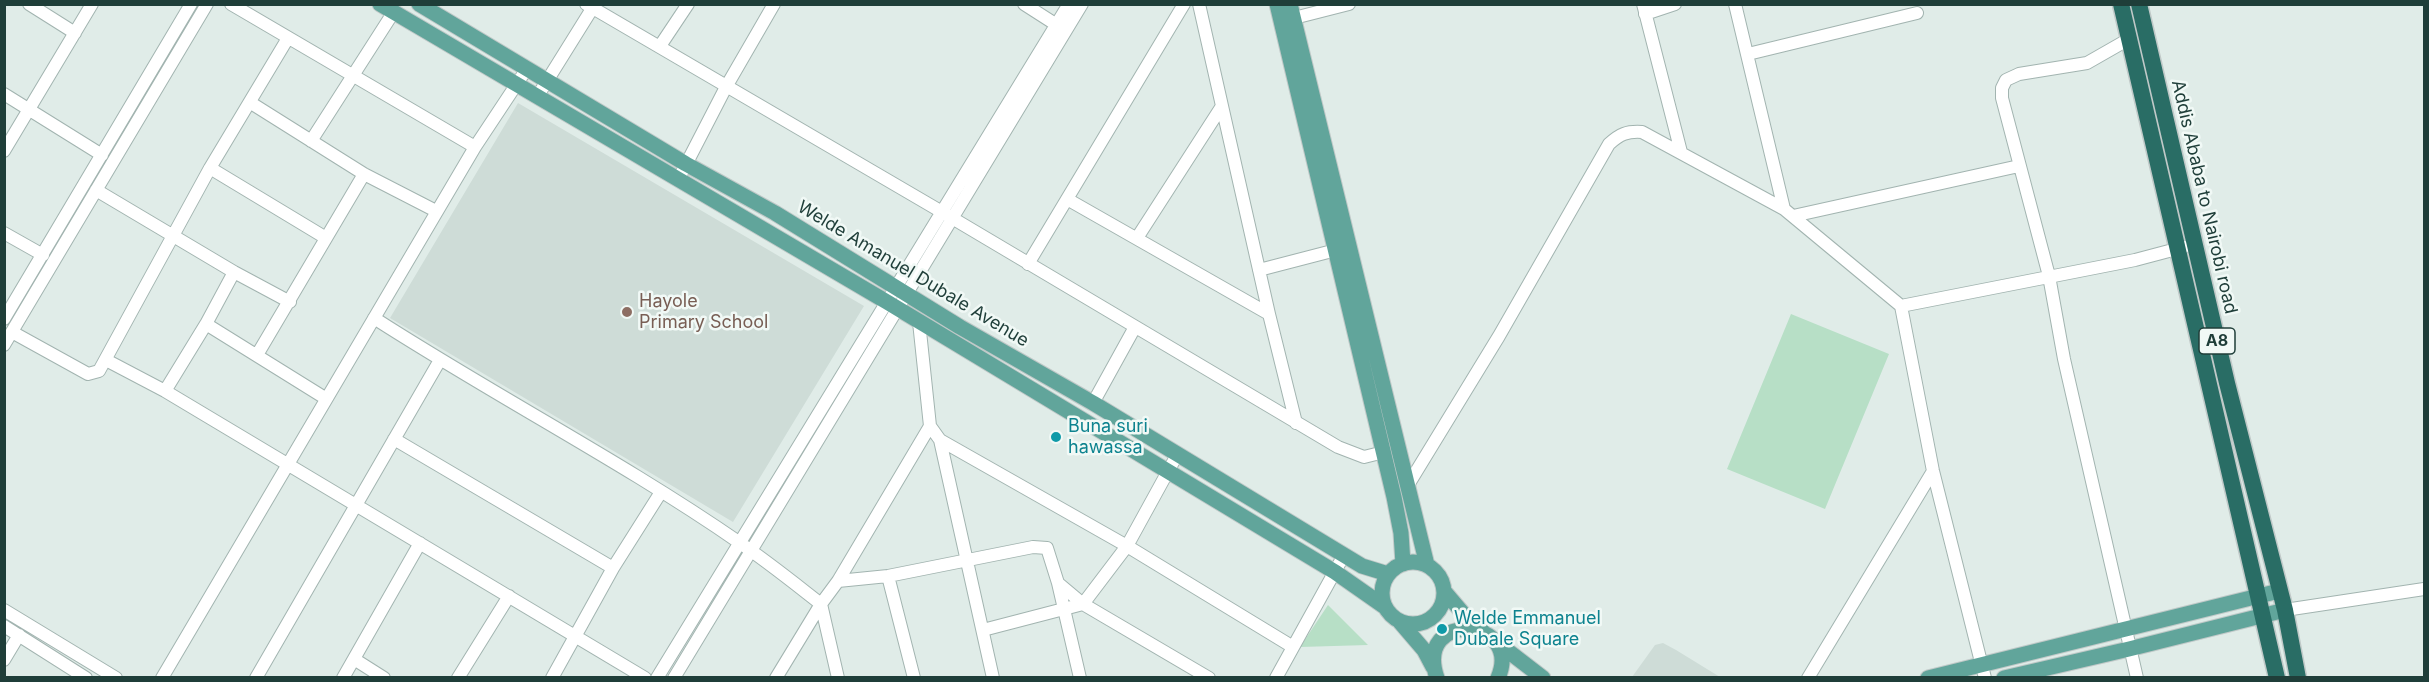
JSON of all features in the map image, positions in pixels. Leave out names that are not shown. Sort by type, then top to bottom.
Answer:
[{"type":"highway","name":"Addis Ababa to Nairobi road","points":[[2121,4],[2277,678]]},
{"type":"highway","name":"Addis Ababa to Nairobi road","points":[[2139,4],[2227,383],[2278,591],[2285,610],[2298,678]]},
{"type":"main road","name":"Welde Amanuel Dubale Avenue","points":[[419,4],[686,164],[775,213],[901,291],[1093,403],[1344,555],[1367,568],[1388,574]]},
{"type":"main road","points":[[1277,4],[1384,452],[1401,533],[1403,564]]},
{"type":"main road","points":[[386,9],[919,322],[1335,573],[1385,607],[1424,650],[1435,672]]},
{"type":"main road","points":[[1292,11],[1427,566]]},
{"type":"main road","points":[[1014,380],[1025,365]]},
{"type":"main road","points":[[1385,607],[1382,596],[1383,585],[1388,574],[1397,566],[1409,562],[1427,566],[1441,579],[1444,591],[1443,603],[1436,614],[1426,621],[1413,624],[1400,622]]},
{"type":"main road","points":[[1444,591],[1467,618],[1543,678]]},
{"type":"main road","points":[[1928,678],[1983,670],[2125,630],[2278,591]]},
{"type":"main road","points":[[2004,678],[2285,610]]},
{"type":"main road","points":[[1435,672],[1434,654],[1438,643],[1447,634],[1465,628],[1489,636],[1500,651],[1502,663],[1498,678]]},
{"type":"street","points":[[29,4],[75,33]]},
{"type":"street","points":[[4,151],[92,4]]},
{"type":"street","points":[[4,345],[207,4]]},
{"type":"street","points":[[231,4],[475,147]]},
{"type":"street","points":[[660,46],[688,4]]},
{"type":"street","points":[[678,180],[726,87],[774,4]]},
{"type":"street","points":[[1023,4],[1061,28]]},
{"type":"street","points":[[1061,28],[1069,4]]},
{"type":"street","points":[[657,678],[745,547],[1061,28],[1082,4]]},
{"type":"street","points":[[1028,264],[1184,4]]},
{"type":"street","points":[[1199,4],[1296,423]]},
{"type":"street","points":[[1292,11],[1349,4]]},
{"type":"street","points":[[1675,4],[1644,9],[1681,152]]},
{"type":"street","points":[[1735,4],[1789,212]]},
{"type":"street","points":[[537,97],[591,6],[1296,423],[1353,454],[1364,457],[1384,452]]},
{"type":"street","points":[[4,319],[102,155],[184,7]]},
{"type":"street","points":[[311,141],[353,77],[386,9]]},
{"type":"street","points":[[1748,54],[1917,13]]},
{"type":"street","points":[[12,332],[88,374],[99,372],[210,168],[288,38]]},
{"type":"street","points":[[2129,39],[2087,63],[2019,74],[2006,80],[2002,88],[2002,98],[2049,276],[2064,359],[2137,678]]},
{"type":"street","points":[[162,678],[436,211],[526,70]]},
{"type":"street","points":[[4,94],[102,155]]},
{"type":"street","points":[[251,103],[364,174],[436,211]]},
{"type":"street","points":[[1137,238],[1222,106]]},
{"type":"street","points":[[1408,485],[1499,336],[1609,144],[1618,136],[1629,131],[1642,132],[1789,212],[1901,306],[1933,471],[1983,670]]},
{"type":"street","points":[[1789,212],[2019,166]]},
{"type":"street","points":[[210,168],[326,238]]},
{"type":"street","points":[[257,355],[364,174]]},
{"type":"street","points":[[96,190],[234,272],[290,302]]},
{"type":"street","points":[[1067,199],[1269,314]]},
{"type":"street","points":[[4,233],[43,255]]},
{"type":"street","points":[[1901,306],[2135,260],[2196,245]]},
{"type":"street","points":[[1259,270],[1336,250]]},
{"type":"street","points":[[165,391],[206,324],[234,272]]},
{"type":"street","points":[[374,318],[661,492],[745,547],[821,603],[838,678]]},
{"type":"street","points":[[919,322],[930,426],[940,440],[993,678]]},
{"type":"street","points":[[206,324],[326,398]]},
{"type":"street","points":[[1093,403],[1135,327]]},
{"type":"street","points":[[106,360],[165,391],[645,678]]},
{"type":"street","points":[[256,678],[440,360]]},
{"type":"street","points":[[776,678],[821,603],[838,582],[930,426]]},
{"type":"street","points":[[394,439],[613,568]]},
{"type":"street","points":[[940,440],[1127,546],[1293,646]]},
{"type":"street","points":[[983,630],[1083,604],[1127,546],[1177,455]]},
{"type":"street","points":[[1808,678],[1933,471]]},
{"type":"street","points":[[552,678],[613,568],[661,492]]},
{"type":"street","points":[[343,678],[420,543]]},
{"type":"street","points":[[674,678],[745,547]]},
{"type":"street","points":[[838,582],[888,576],[1033,547],[1047,548],[1058,582],[1080,678]]},
{"type":"street","points":[[1276,678],[1344,555]]},
{"type":"street","points":[[888,576],[914,678]]},
{"type":"street","points":[[1058,582],[1083,604],[1209,678]]},
{"type":"street","points":[[2285,610],[2424,589]]},
{"type":"street","points":[[458,678],[509,596]]},
{"type":"street","points":[[4,610],[116,678]]},
{"type":"street","points":[[4,626],[85,677]]},
{"type":"street","points":[[4,660],[20,635]]},
{"type":"street","points":[[354,659],[384,678]]},
{"type":"street","points":[[1180,678],[1186,665]]},
{"type":"shaded area","name":"Hayole Primary School","points":[[518,103],[864,306],[733,522],[390,318]]},
{"type":"shaded area","points":[[1663,643],[1720,677],[1632,677],[1655,645]]},
{"type":"green space","points":[[1791,314],[1889,354],[1825,509],[1727,469]]},
{"type":"green space","points":[[1328,605],[1368,645],[1300,647]]},
{"type":"place","name":"Hayole Primary School","points":[[627,312]]},
{"type":"place","name":"Buna suri hawassa","points":[[1056,437]]},
{"type":"place","name":"Welde Emmanuel Dubale Square","points":[[1442,629]]}]
